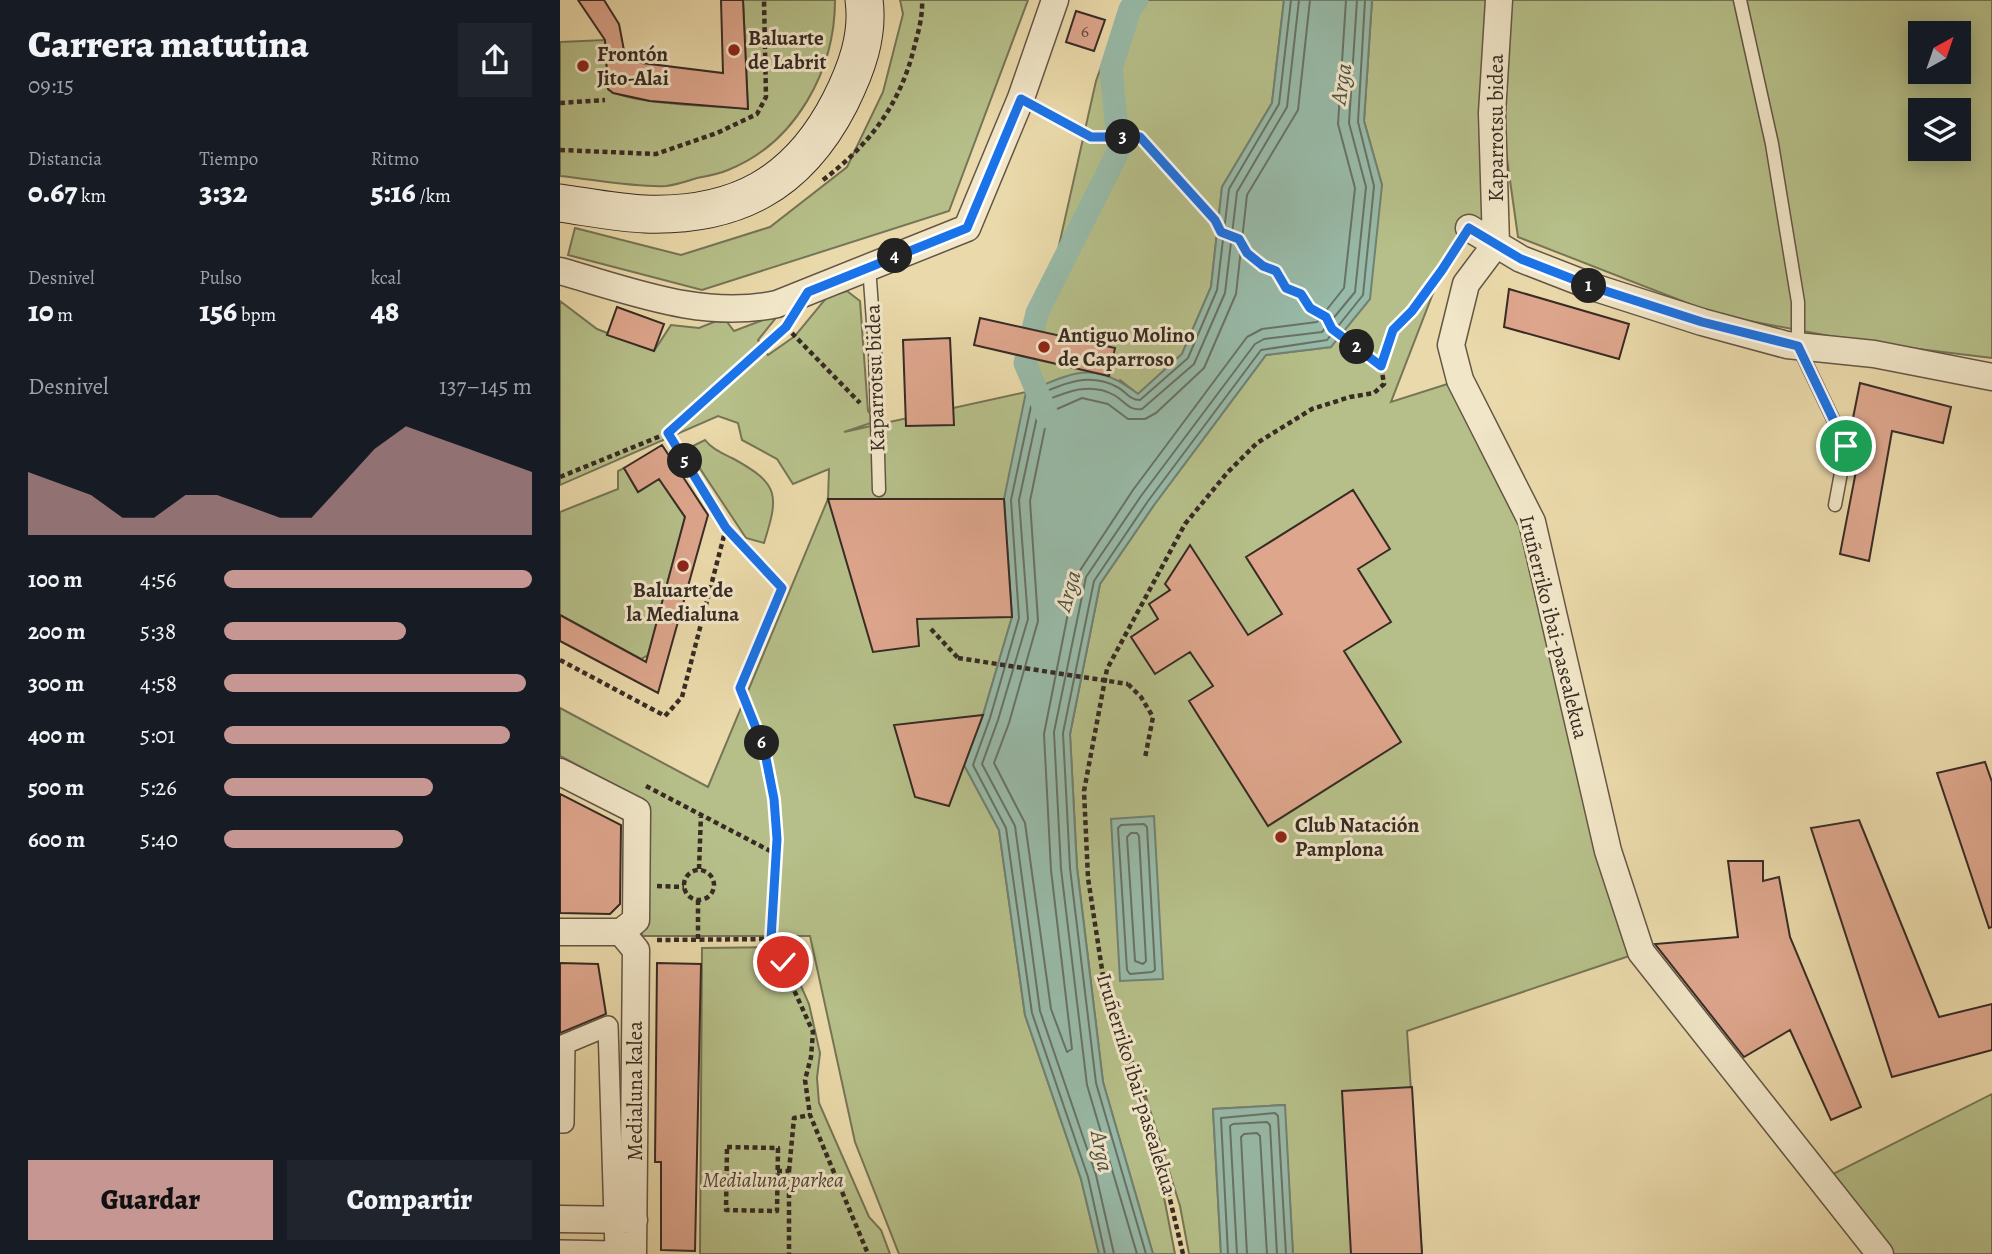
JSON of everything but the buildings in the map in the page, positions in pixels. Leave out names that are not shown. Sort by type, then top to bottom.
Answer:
[{"type":"main road","points":[[560,203],[644,214],[690,212],[742,202],[789,171],[824,133],[845,92],[862,50],[864,0]]},
{"type":"street","points":[[560,271],[684,306],[748,310],[777,304],[967,228],[1021,99],[1055,0]]},
{"type":"street","name":"Kaparrotsu bidea","points":[[1496,244],[1492,113],[1499,0]]},
{"type":"street","points":[[1469,228],[1521,259],[1593,287],[1714,325],[1798,346],[1874,354],[1992,377]]},
{"type":"street","name":"Iruñerriko ibai-pasealekua","points":[[1496,244],[1466,284],[1451,345],[1460,380],[1532,522],[1608,851],[1640,952],[1880,1254]]},
{"type":"street","points":[[560,772],[637,811],[636,920],[633,936],[560,932]]},
{"type":"street","name":"Medialuna kalea","points":[[633,936],[636,950],[624,1220],[634,1254]]},
{"type":"street","points":[[560,1123],[564,1123],[565,1044],[608,1026],[624,1220],[615,1251],[560,1250]]},
{"type":"street","points":[[560,1219],[624,1220]]},
{"type":"lane","points":[[1740,0],[1772,144],[1798,302],[1798,346],[1846,446],[1835,505]]},
{"type":"lane","name":"Kaparrotsu bidea","points":[[869,266],[876,350],[879,490]]},
{"type":"path","points":[[560,150],[656,154],[718,133],[757,114],[766,97],[764,0]]},
{"type":"path","points":[[822,180],[844,163],[878,128],[898,97],[908,75],[922,0]]},
{"type":"path","points":[[1021,99],[1091,137],[1140,137],[1215,220],[1221,232],[1239,239],[1247,253],[1263,266],[1276,271],[1286,288],[1301,294],[1310,308],[1326,317],[1332,329],[1381,366]]},
{"type":"path","points":[[561,104],[605,100]]},
{"type":"path","name":"Iruñerriko ibai-pasealekua","points":[[1183,1254],[1158,1149],[1103,977],[1088,878],[1084,791],[1098,705],[1107,669],[1185,524],[1227,473],[1257,443],[1312,409],[1350,397],[1374,393],[1384,384],[1381,366],[1393,330],[1412,311],[1469,228]]},
{"type":"path","points":[[560,477],[668,433],[786,327],[808,292]]},
{"type":"path","points":[[786,327],[877,421]]},
{"type":"path","points":[[668,433],[726,528],[782,588],[740,688],[764,748],[774,799],[776,854],[771,939],[813,1032],[811,1057],[805,1080],[810,1115],[867,1254]]},
{"type":"path","points":[[560,660],[665,716],[682,696],[726,528]]},
{"type":"path","points":[[931,629],[958,658],[1128,684],[1141,696],[1153,717],[1145,758]]},
{"type":"path","points":[[646,786],[776,854]]},
{"type":"path","points":[[699,869],[701,814]]},
{"type":"path","points":[[699,869],[712,875],[715,882],[711,895],[698,900],[686,893],[684,887],[688,874],[699,869]]},
{"type":"path","points":[[645,885],[684,887]]},
{"type":"path","points":[[698,900],[698,940]]},
{"type":"path","points":[[633,936],[698,940],[771,939]]},
{"type":"path","points":[[789,1254],[790,1136],[794,1118],[810,1115]]},
{"type":"path","points":[[727,1147],[778,1148],[778,1171],[777,1211],[726,1210],[727,1147]]},
{"type":"path","points":[[778,1171],[789,1171]]},
{"type":"green space","points":[[743,0],[835,0],[828,52],[819,77],[792,123],[773,142],[752,158],[728,170],[670,185],[642,186],[560,176],[560,42],[605,40],[608,89],[619,94],[654,102],[748,109]]},
{"type":"green space","points":[[900,0],[1028,0],[949,211],[702,290],[568,255],[575,228],[681,255],[770,227],[847,167],[883,92],[903,14]]},
{"type":"green space","points":[[1125,0],[1284,0],[1272,103],[1222,187],[1211,287],[1182,354],[1138,394],[1120,380],[1004,499],[1012,617],[983,715],[964,765],[999,830],[1025,1015],[1081,1179],[1099,1254],[899,1254],[855,1142],[810,936],[642,936],[642,799],[560,756],[560,708],[708,787],[828,499],[829,469],[793,484],[777,459],[742,440],[738,423],[718,416],[560,485],[560,301],[597,329],[654,351],[671,325],[699,328],[724,318],[734,331],[779,314],[758,340],[768,355],[795,336],[827,297],[847,291],[860,301],[868,411],[877,421],[844,432],[1026,392],[1096,81]]},
{"type":"green space","points":[[1372,0],[1992,0],[1992,358],[1861,342],[1718,315],[1518,237],[1505,145],[1487,213],[1442,270],[1391,402],[1460,380],[1532,522],[1641,952],[1407,1031],[1422,1254],[1293,1254],[1284,1105],[1213,1109],[1221,1254],[1189,1254],[1180,1206],[1142,1084],[1175,1254],[1153,1254],[1103,1082],[1077,867],[1070,734],[1100,584],[1154,505],[1266,355],[1331,347],[1382,185],[1364,121]]},
{"type":"green space","points":[[705,440],[748,467],[772,492],[772,513],[764,543],[746,538],[687,449]]},
{"type":"green space","points":[[624,468],[638,492],[659,479],[685,517],[648,655],[641,659],[560,615],[560,512],[618,489],[618,471]]},
{"type":"green space","name":"Medialuna parkea","points":[[791,947],[797,977],[809,1004],[820,1053],[817,1078],[819,1103],[869,1217],[881,1230],[890,1254],[700,1254],[702,948]]},
{"type":"green space","points":[[1992,1094],[1992,1254],[1880,1254],[1821,1180]]},
{"type":"water","name":"Arga","points":[[1284,0],[1372,0],[1364,121],[1382,185],[1370,299],[1331,347],[1266,355],[1154,505],[1100,584],[1070,734],[1077,868],[1103,1082],[1153,1254],[1099,1254],[1081,1179],[1025,1015],[999,830],[964,765],[983,715],[1012,617],[1004,499],[1026,392],[1070,375],[1095,373],[1108,376],[1138,394],[1182,354],[1211,287],[1222,187],[1272,103]]},
{"type":"water","points":[[1154,816],[1163,979],[1120,981],[1111,819]]},
{"type":"water","points":[[1285,1105],[1293,1254],[1221,1254],[1213,1109]]},
{"type":"waterway","points":[[1048,417],[1025,363],[1037,313],[1119,150],[1111,69],[1130,9],[1137,0]]},
{"type":"place","name":"Baluarte de Labrit","points":[[734,50]]},
{"type":"place","name":"Frontón Jito-Alai","points":[[583,66]]},
{"type":"place","name":"Antiguo Molino de Caparroso","points":[[1044,347]]},
{"type":"place","name":"Baluarte de la Medialuna","points":[[683,566]]},
{"type":"place","name":"Club Natación Pamplona","points":[[1281,837]]},
{"type":"route","points":[[783,962],[771,939],[777,839],[774,799],[764,748],[740,688],[782,588],[726,528],[668,433],[786,327],[808,292],[967,228],[1021,99],[1091,137],[1140,137],[1215,220],[1221,232],[1239,239],[1247,253],[1263,266],[1276,271],[1286,288],[1301,294],[1310,308],[1326,317],[1332,329],[1381,366],[1393,330],[1412,311],[1469,228],[1521,259],[1593,287],[1702,322],[1798,346],[1846,446]]}]
